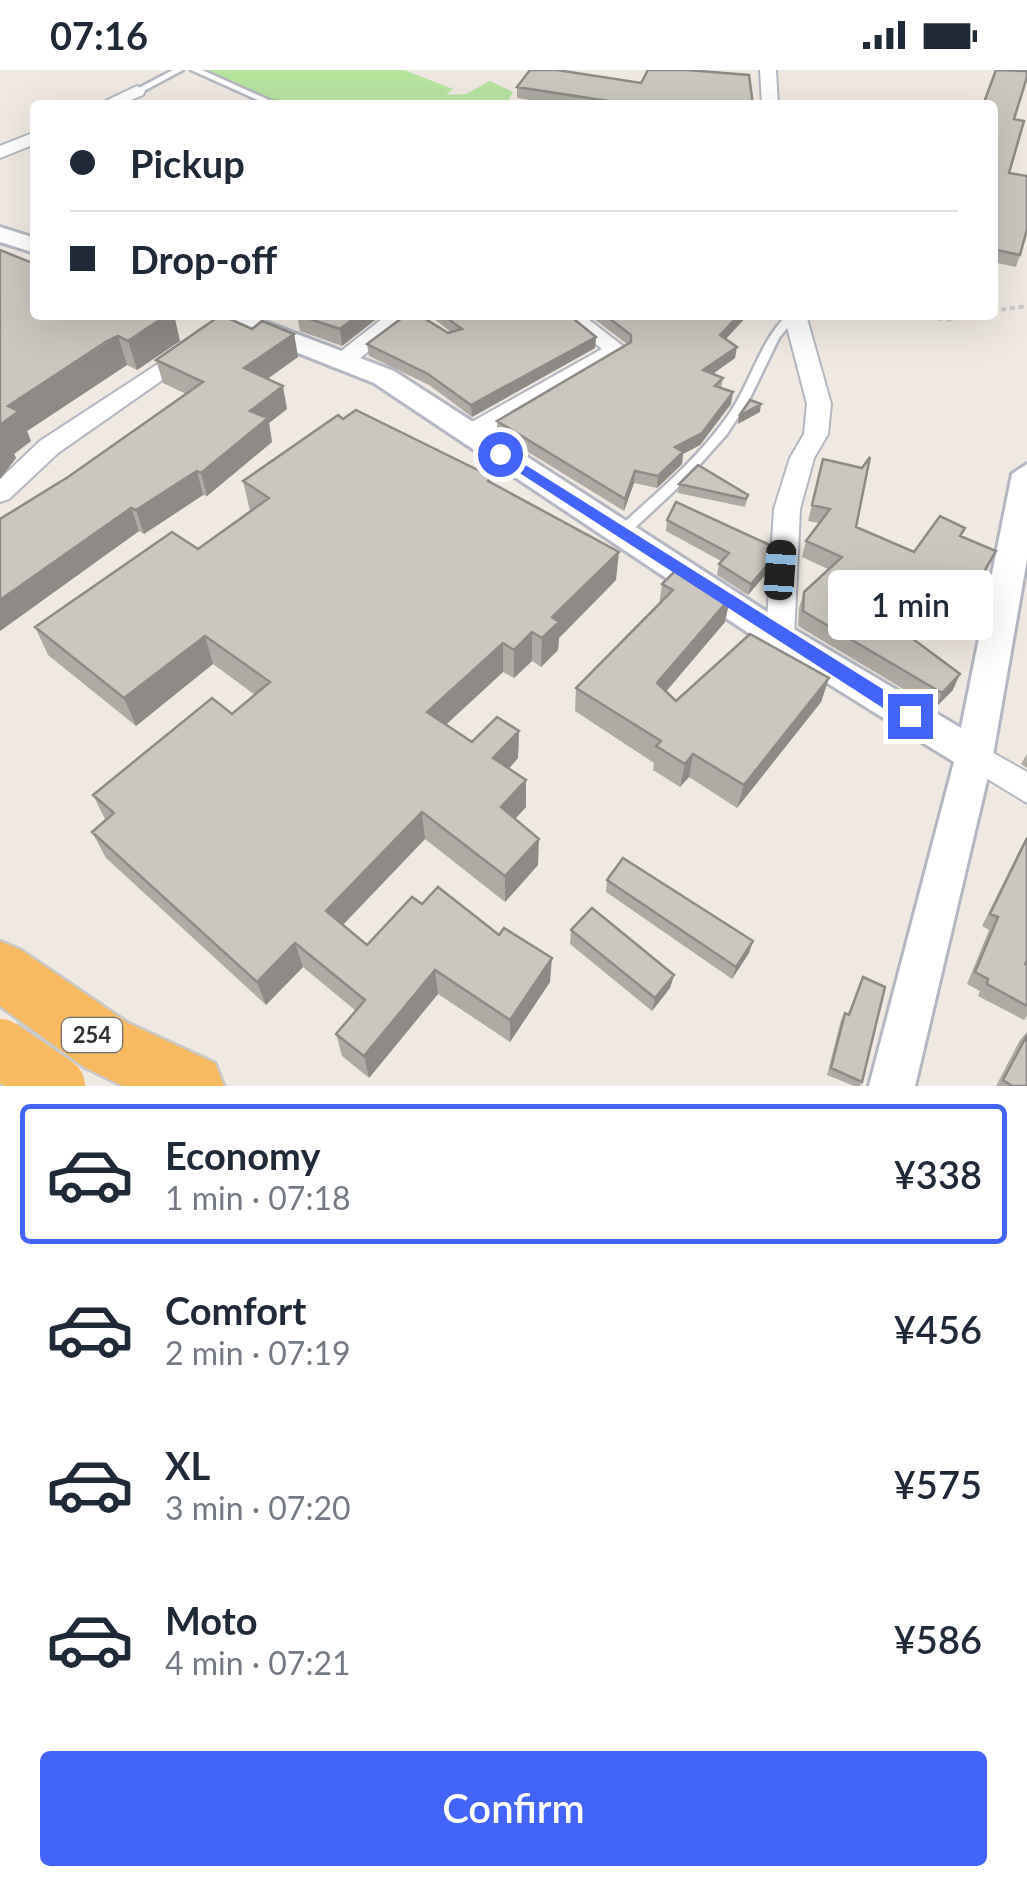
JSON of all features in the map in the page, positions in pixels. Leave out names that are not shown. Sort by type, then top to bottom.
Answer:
[{"type":"highway","name":"254","points":[[0,970],[106,1044],[192,1086]]},
{"type":"highway","points":[[0,1000],[41,1072]]},
{"type":"street","points":[[768,70],[770,100]]},
{"type":"street","points":[[117,100],[137,91]]},
{"type":"street","points":[[0,153],[30,139]]},
{"type":"street","points":[[0,234],[30,244]]},
{"type":"street","points":[[0,494],[49,447],[225,320]]},
{"type":"street","points":[[237,320],[384,378],[780,637],[1027,790]]},
{"type":"street","points":[[344,360],[395,320]]},
{"type":"street","points":[[470,434],[617,350],[576,320]]},
{"type":"street","points":[[780,637],[787,510],[802,458],[816,434],[818,404],[795,320]]},
{"type":"street","points":[[892,1086],[974,755],[1026,499]]},
{"type":"lane","points":[[137,91],[178,70]]},
{"type":"lane","points":[[195,70],[264,100]]},
{"type":"lane","points":[[621,533],[702,454],[736,413],[766,346],[789,320]]},
{"type":"path","points":[[998,310],[1027,306]]},
{"type":"green space","points":[[200,70],[404,70],[453,89],[446,95],[466,94],[490,81],[513,92],[509,100],[270,100]]},
{"type":"building","points":[[530,70],[557,70],[641,83],[648,70],[687,70],[749,75],[752,100],[602,100],[517,87]]},
{"type":"building","points":[[996,70],[1027,71],[1014,119],[1024,121],[1009,173],[1027,176],[1027,229],[1020,255],[998,250],[998,100],[985,100]]},
{"type":"building","points":[[0,250],[30,262],[30,320],[160,320],[128,341],[118,336],[107,341],[8,406],[19,411],[0,425]]},
{"type":"building","points":[[214,320],[232,320],[252,329],[262,321],[294,334],[244,368],[283,386],[250,411],[268,418],[201,473],[197,471],[136,510],[131,508],[0,600],[0,519],[68,477],[203,382],[156,360]]},
{"type":"building","points":[[313,320],[352,320],[340,329]]},
{"type":"building","points":[[399,320],[427,320],[448,333],[462,329],[450,320],[575,320],[596,337],[471,405],[428,374],[367,344]]},
{"type":"building","points":[[612,320],[734,320],[720,335],[737,347],[703,370],[723,378],[715,386],[733,392],[702,433],[675,447],[683,452],[658,476],[635,471],[625,499],[497,421],[631,342],[631,335]]},
{"type":"building","points":[[750,400],[761,404],[739,416]]},
{"type":"building","points":[[356,410],[492,477],[488,481],[619,552],[552,617],[559,622],[542,638],[532,632],[514,650],[503,643],[427,712],[472,742],[497,717],[519,731],[493,758],[526,780],[501,807],[539,839],[505,876],[422,812],[326,911],[367,945],[412,897],[422,904],[438,887],[499,935],[504,928],[552,958],[510,1020],[435,970],[364,1056],[336,1034],[365,1000],[295,943],[257,982],[92,832],[114,813],[93,795],[212,698],[232,714],[270,682],[205,636],[124,698],[35,627],[172,532],[198,549],[269,498],[243,481],[338,415],[343,419]]},
{"type":"building","points":[[870,457],[856,527],[914,552],[940,516],[965,528],[960,536],[996,551],[979,580],[985,583],[966,616],[936,602],[913,639],[960,674],[942,693],[803,611],[804,592],[842,557],[806,541],[830,509],[812,505],[823,459],[862,468]]},
{"type":"building","points":[[698,465],[748,495],[746,499],[679,484]]},
{"type":"building","points":[[676,502],[770,545],[769,563],[751,584],[719,564],[729,553],[667,520]]},
{"type":"building","points":[[679,567],[730,598],[657,683],[676,701],[750,634],[829,678],[744,785],[693,754],[685,764],[656,746],[661,741],[576,688],[673,590],[662,584]]},
{"type":"building","points":[[1027,838],[1027,1006],[987,984],[988,979],[975,972],[998,917],[990,914]]},
{"type":"building","points":[[623,858],[753,941],[736,967],[607,880]]},
{"type":"building","points":[[592,908],[674,975],[655,998],[571,930]]},
{"type":"building","points":[[863,977],[885,987],[862,1082],[831,1068],[845,1013],[849,1015]]},
{"type":"building","points":[[1027,1035],[1027,1086],[1012,1086],[1003,1080]]},
{"type":"route","points":[[500,454],[780,637],[910,716]]}]
